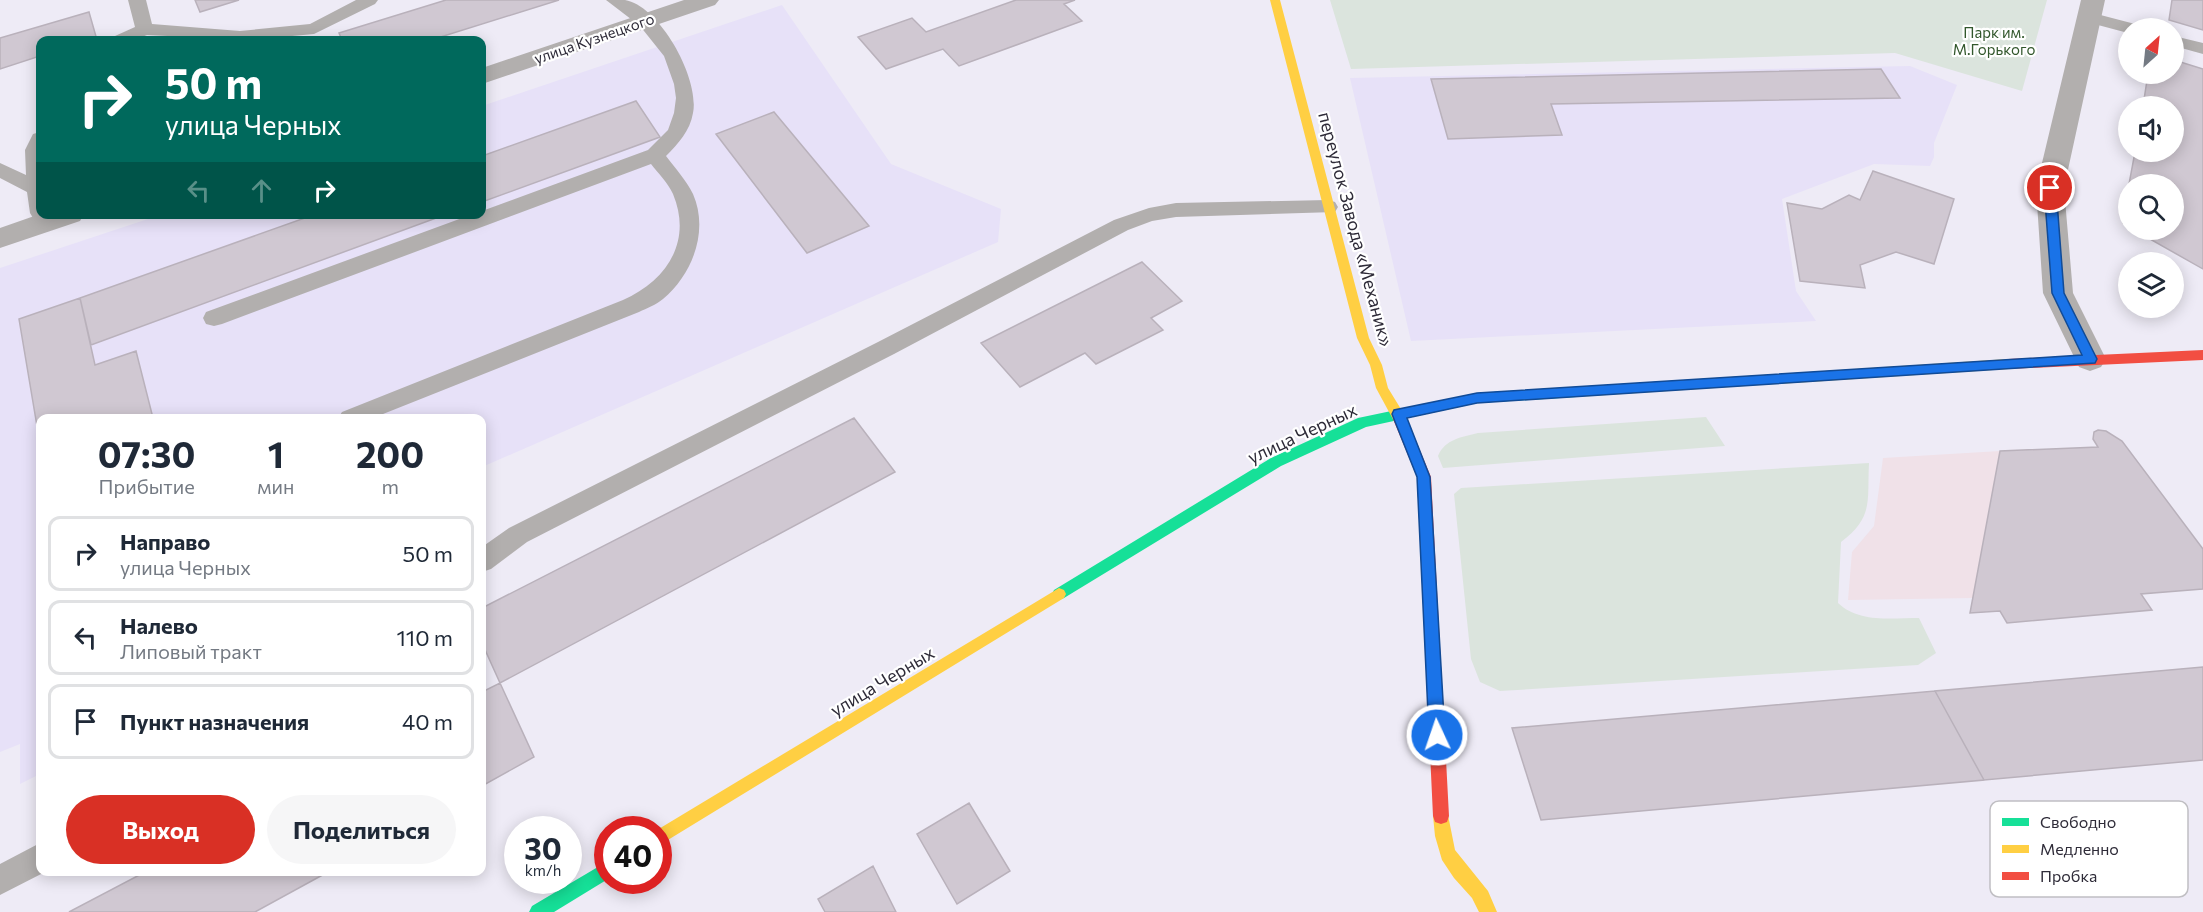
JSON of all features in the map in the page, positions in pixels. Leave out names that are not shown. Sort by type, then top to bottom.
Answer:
[{"type":"main road","name":"переулок Завода «Механик»","points":[[1275,0],[1328,207],[1346,262],[1363,338],[1382,387],[1398,414],[1424,477],[1442,830],[1446,851],[1455,868],[1484,894],[1488,912]]},
{"type":"main road","name":"улица Черных","points":[[672,829],[1276,462],[1363,422],[1477,398],[2090,359],[2203,355]]},
{"type":"main road","points":[[538,912],[594,878]]},
{"type":"street","name":"улица Кузнецкого","points":[[486,75],[707,0]]},
{"type":"street","points":[[2090,359],[2058,293],[2050,188],[2091,9]]},
{"type":"street","points":[[0,238],[37,219]]},
{"type":"lane","points":[[137,0],[144,29]]},
{"type":"lane","points":[[129,36],[144,29],[240,36],[317,35],[369,0]]},
{"type":"lane","points":[[486,217],[655,155],[679,128],[684,114],[686,95],[673,54],[645,21],[615,0]]},
{"type":"lane","points":[[2091,9],[2118,22]]},
{"type":"lane","points":[[2184,44],[2203,49]]},
{"type":"lane","points":[[36,148],[36,170]]},
{"type":"lane","points":[[360,414],[655,295],[671,278],[691,241],[690,218],[684,196],[655,155]]},
{"type":"lane","points":[[0,170],[36,188]]},
{"type":"lane","points":[[486,558],[518,535],[886,348],[1121,225],[1149,215],[1176,210],[1328,207]]},
{"type":"lane","points":[[214,318],[482,219]]},
{"type":"lane","points":[[0,880],[36,860]]},
{"type":"shaded area","points":[[782,5],[891,164],[1001,209],[998,242],[486,465],[486,414],[36,414],[36,776],[20,784],[20,744],[0,752],[0,268],[148,219],[486,219],[486,105]]},
{"type":"shaded area","points":[[1910,66],[1957,85],[1934,143],[1934,157],[1930,166],[1874,164],[1782,199],[1796,291],[1816,321],[1411,341],[1350,78]]},
{"type":"shaded area","points":[[2000,451],[1973,598],[1848,600],[1852,552],[1874,526],[1883,458]]},
{"type":"green space","name":"Парк им. М.Горького","points":[[1330,0],[2047,0],[2022,91],[1895,53],[1351,69]]},
{"type":"green space","points":[[1706,417],[1725,446],[1443,468],[1438,456],[1450,442],[1478,433]]},
{"type":"green space","points":[[1869,463],[1868,498],[1864,516],[1852,533],[1841,542],[1838,603],[1865,617],[1919,618],[1936,653],[1918,665],[1500,691],[1480,682],[1471,659],[1454,494],[1461,488]]},
{"type":"building","points":[[195,0],[239,0],[200,12]]},
{"type":"building","points":[[446,0],[559,0],[444,36],[340,36],[339,33]]},
{"type":"building","points":[[1016,0],[1075,0],[1064,4],[1082,21],[959,66],[943,49],[886,69],[858,37],[912,18],[926,32]]},
{"type":"building","points":[[2172,0],[2203,0],[2203,30],[2184,24],[2184,18],[2169,18]]},
{"type":"building","points":[[89,12],[96,36],[36,36],[36,57],[0,69],[0,38]]},
{"type":"building","points":[[2184,63],[2203,69],[2203,269],[2184,258],[2184,252],[2173,252],[2152,240],[2184,240],[2184,174],[2131,174],[2133,162],[2184,162],[2184,96],[2145,96],[2146,84],[2184,84]]},
{"type":"building","points":[[1881,69],[1900,98],[1551,104],[1562,135],[1448,139],[1431,79]]},
{"type":"building","points":[[636,101],[660,137],[486,201],[486,155]]},
{"type":"building","points":[[774,112],[869,226],[807,253],[716,134]]},
{"type":"building","points":[[1873,171],[1954,199],[1934,264],[1896,252],[1860,265],[1865,288],[1800,281],[1787,203],[1822,209],[1849,195],[1860,200]]},
{"type":"building","points":[[302,219],[433,219],[91,345],[80,298]]},
{"type":"building","points":[[1142,262],[1182,301],[1151,318],[1163,330],[1096,364],[1085,353],[1020,387],[981,343]]},
{"type":"building","points":[[80,298],[95,365],[136,351],[152,414],[36,414],[36,420],[19,319]]},
{"type":"building","points":[[854,418],[895,472],[500,683],[486,652],[486,606]]},
{"type":"building","points":[[2106,431],[2122,441],[2203,549],[2203,589],[2141,594],[2152,610],[2007,623],[2000,611],[1970,613],[2000,451],[2098,447],[2093,439],[2094,432]]},
{"type":"building","points":[[2203,667],[2203,760],[1984,780],[1935,691]]},
{"type":"building","points":[[500,683],[534,757],[486,784],[486,690]]},
{"type":"building","points":[[1935,691],[1984,780],[1541,820],[1512,728]]},
{"type":"building","points":[[969,803],[1010,871],[957,904],[917,834]]},
{"type":"building","points":[[873,866],[896,912],[825,912],[818,899]]},
{"type":"building","points":[[137,876],[321,876],[255,912],[69,912]]},
{"type":"traffic: fast","points":[[1059,594],[1276,462],[1363,422],[1477,398],[1576,392]]},
{"type":"traffic: fast","points":[[538,912],[594,878]]},
{"type":"traffic: slow","points":[[1275,0],[1363,338],[1376,365],[1382,388],[1400,419]]},
{"type":"traffic: slow","points":[[1576,392],[2008,364]]},
{"type":"traffic: slow","points":[[672,829],[1059,594]]},
{"type":"traffic: slow","points":[[1441,816],[1448,854],[1482,897],[1488,912]]},
{"type":"traffic: jam","points":[[2008,364],[2203,355]]},
{"type":"traffic: jam","points":[[1400,419],[1424,477],[1441,816]]},
{"type":"route","points":[[1437,735],[1424,477],[1398,414],[1477,398],[2090,359],[2058,293],[2050,188]]}]
